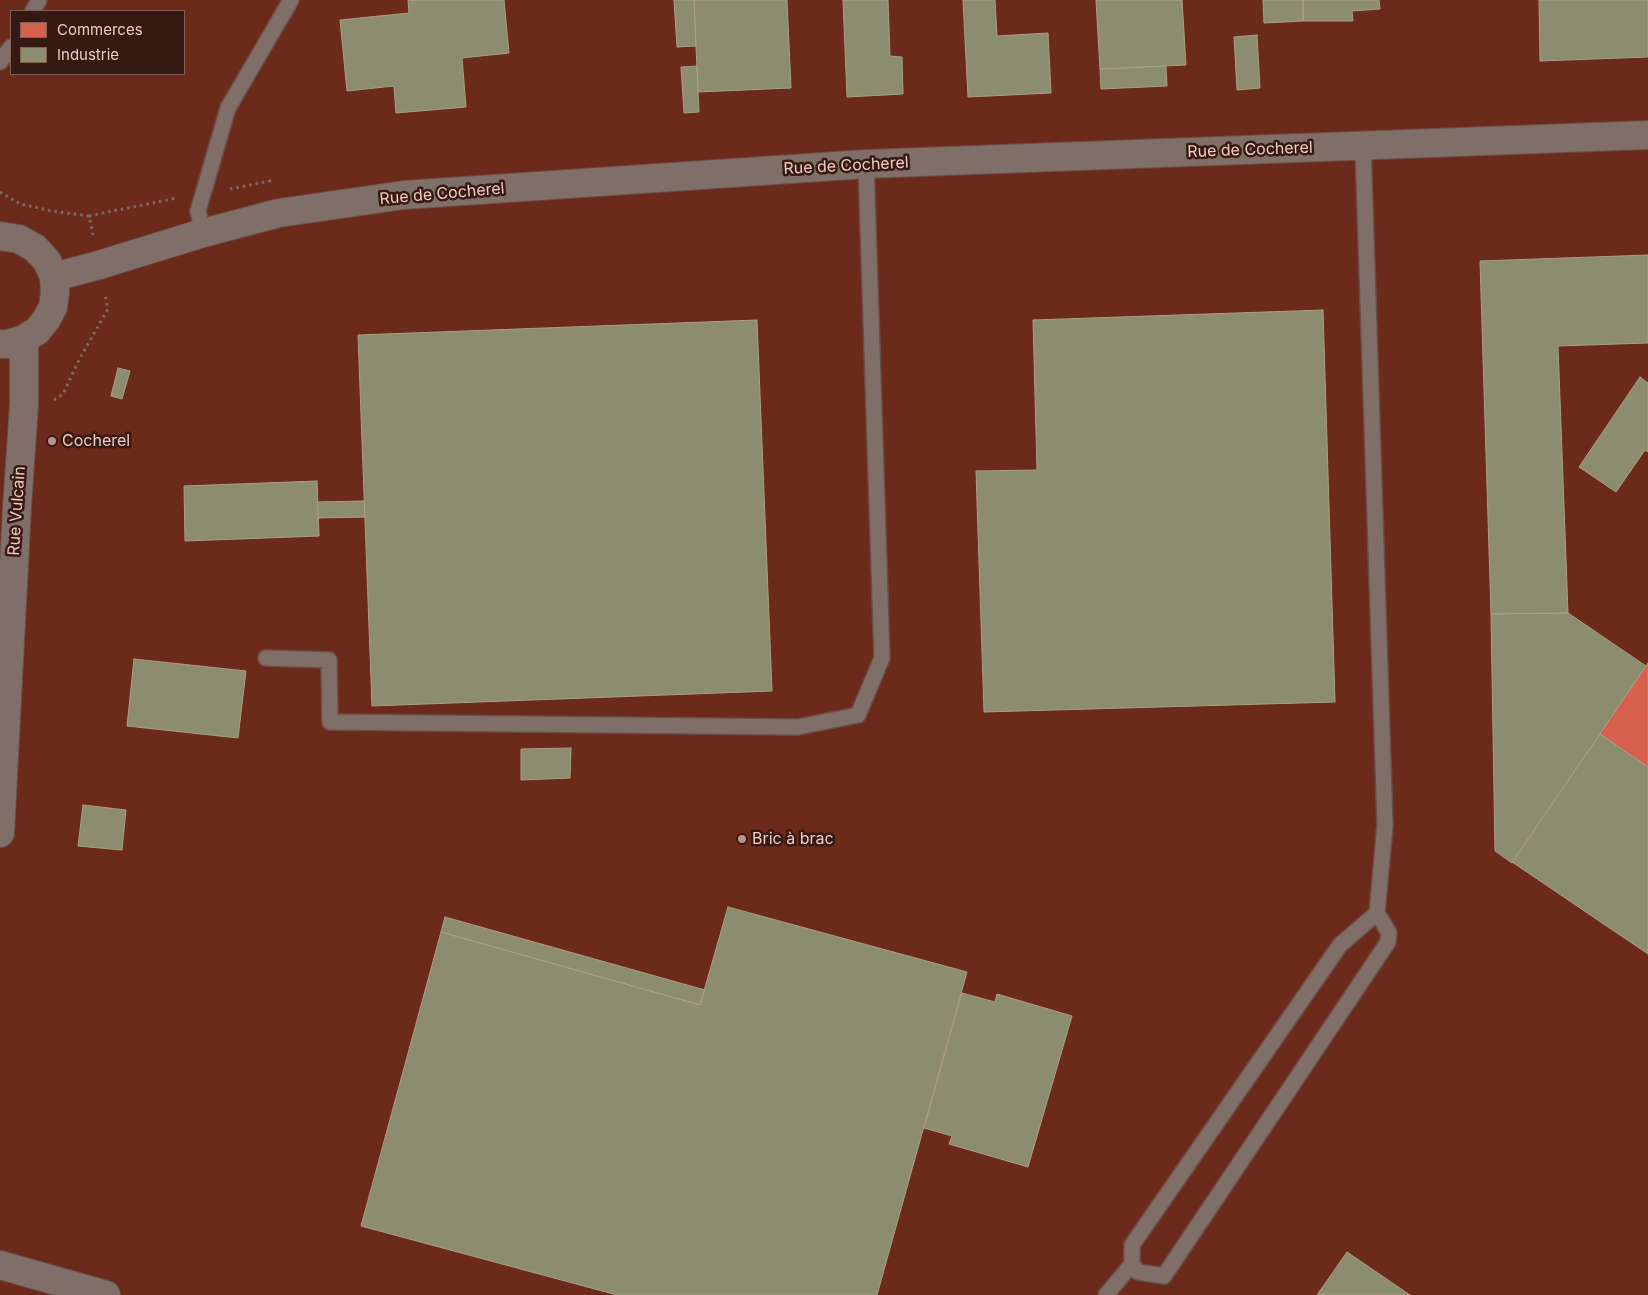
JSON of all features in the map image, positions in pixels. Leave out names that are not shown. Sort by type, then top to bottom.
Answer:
[{"type":"street","name":"Rue de Cocherel","points":[[54,277],[99,266],[203,233],[279,213],[404,195],[866,164],[1648,135]]},
{"type":"street","points":[[0,236],[19,239],[34,248],[47,261],[54,277],[55,292],[49,313],[37,331],[12,341]]},
{"type":"street","name":"Rue Vulcain","points":[[0,833],[24,404],[12,341]]},
{"type":"street","points":[[0,1265],[106,1295]]},
{"type":"lane","points":[[203,233],[198,211],[228,108],[288,1]]},
{"type":"lane","points":[[0,62],[10,48]]},
{"type":"lane","points":[[1363,146],[1385,825],[1377,913],[1390,933],[1388,942],[1164,1276],[1138,1272],[1132,1264],[1132,1245],[1340,945],[1377,913]]},
{"type":"lane","points":[[266,658],[329,660],[330,722],[798,727],[858,715],[882,658],[866,164]]},
{"type":"lane","points":[[1106,1295],[1132,1264]]},
{"type":"shaded area","points":[[0,0],[1648,0],[1648,1295],[0,1295]]},
{"type":"building: Commerces","points":[[1648,663],[1648,767],[1600,734]]},
{"type":"building: Industrie","points":[[408,0],[504,0],[509,53],[462,58],[466,107],[396,113],[394,86],[347,91],[340,20],[409,13]]},
{"type":"building: Industrie","points":[[674,0],[694,0],[696,46],[677,47]]},
{"type":"building: Industrie","points":[[694,0],[787,0],[791,88],[698,92]]},
{"type":"building: Industrie","points":[[843,0],[888,0],[890,56],[902,57],[903,94],[847,97]]},
{"type":"building: Industrie","points":[[963,0],[995,0],[997,36],[1048,33],[1051,93],[968,97]]},
{"type":"building: Industrie","points":[[1096,0],[1182,0],[1186,65],[1100,69]]},
{"type":"building: Industrie","points":[[1263,0],[1303,0],[1303,21],[1264,23]]},
{"type":"building: Industrie","points":[[1303,0],[1379,0],[1380,9],[1352,11],[1353,21],[1303,21]]},
{"type":"building: Industrie","points":[[1539,0],[1648,0],[1648,57],[1540,61]]},
{"type":"building: Industrie","points":[[1257,35],[1260,88],[1237,90],[1234,37]]},
{"type":"building: Industrie","points":[[697,66],[699,112],[684,113],[681,67]]},
{"type":"building: Industrie","points":[[1166,66],[1167,86],[1101,89],[1100,69]]},
{"type":"building: Industrie","points":[[1648,255],[1648,343],[1558,346],[1568,613],[1491,614],[1480,261]]},
{"type":"building: Industrie","points":[[1323,310],[1335,702],[984,712],[976,471],[1037,470],[1033,320]]},
{"type":"building: Industrie","points":[[757,320],[772,691],[372,706],[358,335]]},
{"type":"building: Industrie","points":[[118,368],[130,371],[122,399],[111,396]]},
{"type":"building: Industrie","points":[[1640,377],[1648,383],[1648,452],[1645,450],[1616,492],[1579,467]]},
{"type":"building: Industrie","points":[[317,481],[319,536],[185,541],[184,486]]},
{"type":"building: Industrie","points":[[364,501],[365,517],[318,518],[317,502]]},
{"type":"building: Industrie","points":[[1568,613],[1646,666],[1512,863],[1495,851],[1491,614]]},
{"type":"building: Industrie","points":[[134,659],[246,671],[238,738],[127,726]]},
{"type":"building: Industrie","points":[[1600,734],[1648,767],[1648,954],[1512,862]]},
{"type":"building: Industrie","points":[[571,748],[570,778],[521,780],[521,749]]},
{"type":"building: Industrie","points":[[83,805],[126,810],[122,850],[78,846]]},
{"type":"building: Industrie","points":[[728,907],[967,972],[877,1295],[617,1295],[361,1226],[441,932],[700,1005]]},
{"type":"building: Industrie","points":[[445,917],[705,990],[700,1005],[441,932]]},
{"type":"building: Industrie","points":[[962,993],[995,1002],[997,994],[1072,1016],[1028,1167],[949,1144],[952,1136],[924,1128]]},
{"type":"building: Industrie","points":[[1347,1252],[1410,1295],[1317,1295]]},
{"type":"place","name":"Cocherel","points":[[52,441]]},
{"type":"place","name":"Bric à brac","points":[[742,839]]}]
